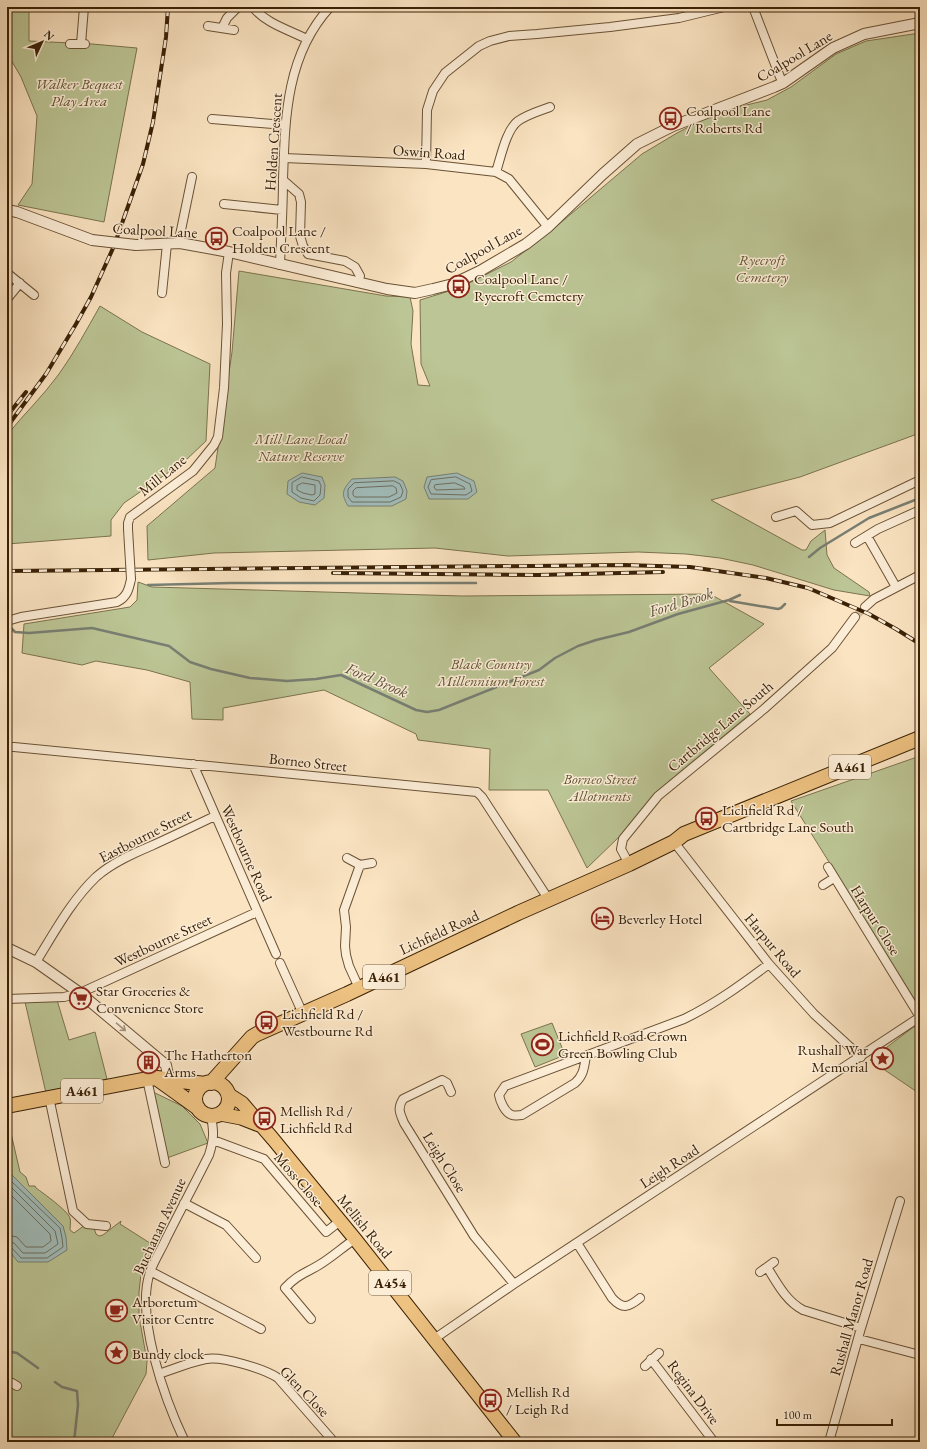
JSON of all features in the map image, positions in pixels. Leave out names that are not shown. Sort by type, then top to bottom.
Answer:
[{"type":"highway","name":"Lichfield Road","points":[[217,1087],[227,1064],[252,1037],[629,864],[674,842],[684,834],[920,738]]},
{"type":"highway","name":"A461","points":[[7,1106],[49,1097],[158,1079],[217,1087]]},
{"type":"highway","points":[[158,1079],[203,1113],[216,1115],[227,1106],[229,1099],[217,1087],[199,1089],[196,1094],[196,1103],[198,1108]]},
{"type":"main road","name":"Mellish Road","points":[[217,1087],[242,1103],[355,1239],[515,1442]]},
{"type":"main road","name":"Mellish Road","points":[[216,1115],[241,1118],[262,1127]]},
{"type":"street","points":[[70,44],[83,44],[84,7]]},
{"type":"street","points":[[222,28],[227,18],[238,7]]},
{"type":"street","points":[[252,7],[269,21],[307,39]]},
{"type":"street","name":"Holden Crescent","points":[[280,265],[285,125],[289,92],[296,65],[307,39],[330,7]]},
{"type":"street","points":[[426,164],[427,110],[433,91],[445,73],[479,46],[490,41],[509,36],[603,28],[679,18],[724,7]]},
{"type":"street","points":[[753,7],[780,77]]},
{"type":"street","name":"Coalpool Lane","points":[[7,210],[17,212],[92,240],[136,245],[180,243],[229,252],[386,289],[415,293],[453,284],[480,271],[526,244],[548,227],[603,174],[642,141],[673,126],[783,83],[833,48],[864,34],[920,23]]},
{"type":"street","points":[[208,26],[234,30]]},
{"type":"street","points":[[496,172],[508,135],[513,126],[529,114],[550,107]]},
{"type":"street","points":[[212,119],[285,125]]},
{"type":"street","name":"Oswin Road","points":[[284,158],[426,164],[496,172],[510,179],[548,227]]},
{"type":"street","points":[[180,243],[180,235],[192,177]]},
{"type":"street","points":[[283,180],[299,194],[301,202],[300,236],[303,246],[308,254],[345,262],[355,267],[360,276],[358,283]]},
{"type":"street","points":[[230,202],[282,210]]},
{"type":"street","points":[[162,293],[167,244]]},
{"type":"street","name":"Mill Lane","points":[[7,620],[117,602],[125,597],[131,579],[128,529],[130,517],[193,471],[214,445],[218,437],[224,388],[227,324],[226,273],[229,252]]},
{"type":"street","points":[[7,273],[34,295]]},
{"type":"street","points":[[7,299],[20,283]]},
{"type":"street","points":[[776,517],[796,511],[812,525],[830,522],[920,480]]},
{"type":"street","points":[[855,543],[878,529],[920,510]]},
{"type":"street","points":[[867,536],[896,587]]},
{"type":"street","points":[[865,607],[874,599],[920,575]]},
{"type":"street","name":"Cartbridge Lane South","points":[[629,864],[621,850],[623,839],[658,796],[764,709],[832,648],[855,617]]},
{"type":"street","name":"Borneo Street","points":[[7,747],[477,792],[482,797],[548,900]]},
{"type":"street","name":"Westbourne Road","points":[[193,764],[276,954]]},
{"type":"street","name":"Eastbourne Street","points":[[36,962],[70,908],[97,877],[110,867],[130,856],[215,816]]},
{"type":"street","name":"Harpur Road","points":[[674,842],[769,964],[814,1014],[861,1057]]},
{"type":"street","points":[[347,858],[360,865],[372,863]]},
{"type":"street","points":[[359,988],[349,966],[346,955],[346,927],[344,910],[360,865]]},
{"type":"street","name":"Harpur Close","points":[[828,867],[920,1017]]},
{"type":"street","name":"Harpur Close","points":[[823,885],[834,878]]},
{"type":"street","name":"Westbourne Street","points":[[7,999],[64,997],[80,993],[258,912]]},
{"type":"street","points":[[7,948],[36,962],[80,993],[166,1065],[158,1079],[166,1163]]},
{"type":"street","points":[[280,963],[303,1014]]},
{"type":"street","points":[[586,1056],[584,1073],[580,1078],[522,1115],[513,1116],[509,1114],[500,1100],[499,1095],[505,1086],[684,1019],[704,1009],[734,990],[769,964]]},
{"type":"street","name":"Leigh Road","points":[[434,1339],[514,1284],[861,1057],[895,1032],[920,1017]]},
{"type":"street","name":"Leigh Close","points":[[451,1092],[447,1083],[442,1080],[403,1099],[398,1111],[474,1236],[514,1284]]},
{"type":"street","points":[[49,1097],[73,1211],[87,1224],[106,1226]]},
{"type":"street","name":"Buchanan Avenue","points":[[185,1442],[173,1415],[159,1374],[147,1314],[146,1296],[150,1271],[209,1155],[213,1140],[216,1115]]},
{"type":"street","name":"Moss Close","points":[[213,1140],[264,1159],[326,1232],[335,1225]]},
{"type":"street","name":"Rushall Manor Road","points":[[829,1442],[861,1328],[900,1201]]},
{"type":"street","points":[[184,1204],[226,1225],[256,1258]]},
{"type":"street","points":[[311,1319],[285,1288],[293,1279],[305,1271],[319,1265],[355,1239]]},
{"type":"street","points":[[577,1243],[612,1298],[618,1304],[622,1307],[626,1306],[638,1297]]},
{"type":"street","points":[[760,1272],[770,1264],[786,1296],[797,1307],[861,1328]]},
{"type":"street","points":[[150,1271],[261,1329]]},
{"type":"street","points":[[859,1338],[920,1355]]},
{"type":"street","name":"Regina Drive","points":[[659,1353],[648,1363],[714,1442]]},
{"type":"street","name":"Glen Close","points":[[159,1374],[206,1359],[215,1358],[267,1372],[278,1378],[334,1442]]},
{"type":"street","points":[[7,1382],[17,1386]]},
{"type":"green space","name":"Walker Bequest Play Area","points":[[7,7],[29,7],[29,41],[137,48],[104,222],[18,205],[32,184],[37,116],[21,77],[7,53]]},
{"type":"green space","points":[[920,33],[920,433],[800,477],[711,500],[802,550],[806,550],[811,541],[825,530],[827,555],[834,568],[869,592],[870,596],[834,590],[753,565],[720,558],[686,554],[638,552],[508,556],[435,548],[214,553],[148,560],[147,526],[215,468],[232,352],[239,271],[386,296],[410,297],[413,311],[411,344],[418,385],[430,386],[421,364],[420,300],[459,288],[511,262],[552,230],[642,154],[677,133],[706,118],[726,110],[767,100],[791,87],[836,54],[866,41]]},
{"type":"green space","points":[[100,306],[142,332],[210,364],[206,441],[185,461],[124,503],[111,520],[111,536],[7,544],[7,435],[47,390],[59,374]]},
{"type":"green space","name":"Black Country Millennium Forest","points":[[138,582],[152,587],[462,596],[710,594],[764,624],[709,668],[750,714],[655,793],[621,835],[587,868],[548,790],[489,790],[490,749],[418,740],[416,734],[324,690],[223,708],[223,720],[192,719],[190,682],[147,670],[96,661],[82,665],[22,653],[24,624],[130,607],[137,600]]},
{"type":"green space","points":[[920,756],[920,1008],[791,801]]},
{"type":"green space","points":[[57,1000],[69,1040],[95,1032],[107,1079],[46,1093],[25,1002]]},
{"type":"green space","points":[[920,1022],[920,1094],[870,1060]]},
{"type":"green space","name":"Lichfield Road Crown Green Bowling Club","points":[[552,1023],[565,1055],[535,1067],[521,1034]]},
{"type":"green space","points":[[149,1090],[182,1106],[200,1124],[208,1143],[167,1158]]},
{"type":"green space","points":[[7,1116],[20,1172],[26,1177],[29,1186],[35,1186],[68,1215],[70,1218],[70,1230],[74,1233],[85,1225],[94,1228],[96,1234],[99,1236],[103,1235],[121,1221],[120,1224],[153,1245],[141,1274],[139,1292],[139,1316],[147,1361],[146,1374],[110,1442],[7,1442],[7,1386],[9,1380],[7,1377]]},
{"type":"water","points":[[302,473],[322,477],[325,485],[324,498],[315,505],[299,502],[287,494],[288,481]]},
{"type":"water","points":[[457,473],[474,481],[477,492],[468,499],[429,499],[424,487],[427,477]]},
{"type":"water","points":[[395,477],[403,481],[407,491],[406,499],[392,506],[348,506],[344,498],[344,489],[352,479]]},
{"type":"water","points":[[9,1172],[63,1226],[67,1250],[48,1262],[18,1262],[7,1248],[7,1173]]},
{"type":"waterway","name":"Ford Brook","points":[[809,557],[820,548],[869,518],[920,498]]},
{"type":"waterway","points":[[148,585],[231,583],[476,583]]},
{"type":"waterway","name":"Ford Brook","points":[[7,624],[15,632],[29,633],[92,628],[169,646],[190,662],[211,669],[250,678],[287,681],[316,679],[341,675],[416,710],[427,712],[439,710],[539,670],[555,658],[578,646],[629,632],[678,614],[729,600],[740,595]]},
{"type":"waterway","name":"Ford Brook","points":[[730,601],[778,609],[785,604]]},
{"type":"waterway","points":[[7,1351],[17,1353],[38,1368]]},
{"type":"waterway","points":[[55,1382],[62,1387],[77,1391],[78,1405],[74,1442]]},
{"type":"tunnel","points":[[855,617],[865,607]]},
{"type":"railway","points":[[7,427],[46,374],[76,324],[91,297],[114,246],[143,164],[153,122],[166,37],[168,7]]},
{"type":"railway","points":[[7,416],[26,392]]},
{"type":"railway","points":[[7,571],[624,565],[690,567],[766,578],[808,588],[869,614],[920,644]]},
{"type":"railway","points":[[333,573],[538,575],[663,572]]},
{"type":"place","name":"Coalpool Lane / Roberts Rd","points":[[670,119]]},
{"type":"place","name":"Coalpool Lane / Holden Crescent","points":[[217,239]]},
{"type":"place","name":"Coalpool Lane / Ryecroft Cemetery","points":[[459,287]]},
{"type":"place","name":"Lichfield Rd / Cartbridge Lane South","points":[[707,818]]},
{"type":"place","name":"Beverley Hotel","points":[[603,918]]},
{"type":"place","name":"Star Groceries & Convenience Store","points":[[81,999]]},
{"type":"place","name":"Lichfield Rd / Westbourne Rd","points":[[266,1022]]},
{"type":"place","name":"Lichfield Road Crown Green Bowling Club","points":[[543,1044]]},
{"type":"place","name":"Rushall War Memorial","points":[[883,1058]]},
{"type":"place","name":"The Hatherton Arms","points":[[148,1063]]},
{"type":"place","name":"Mellish Rd / Lichfield Rd","points":[[264,1119]]},
{"type":"place","name":"Arboretum Visitor Centre","points":[[116,1310]]},
{"type":"place","name":"Bundy clock","points":[[117,1353]]},
{"type":"place","name":"Mellish Rd / Leigh Rd","points":[[491,1400]]},
{"type":"park label","name":"Ryecroft Cemetery","points":[[762,268]]},
{"type":"park label","name":"Mill Lane Local Nature Reserve","points":[[301,446]]},
{"type":"park label","name":"Borneo Street Allotments","points":[[600,786]]}]
